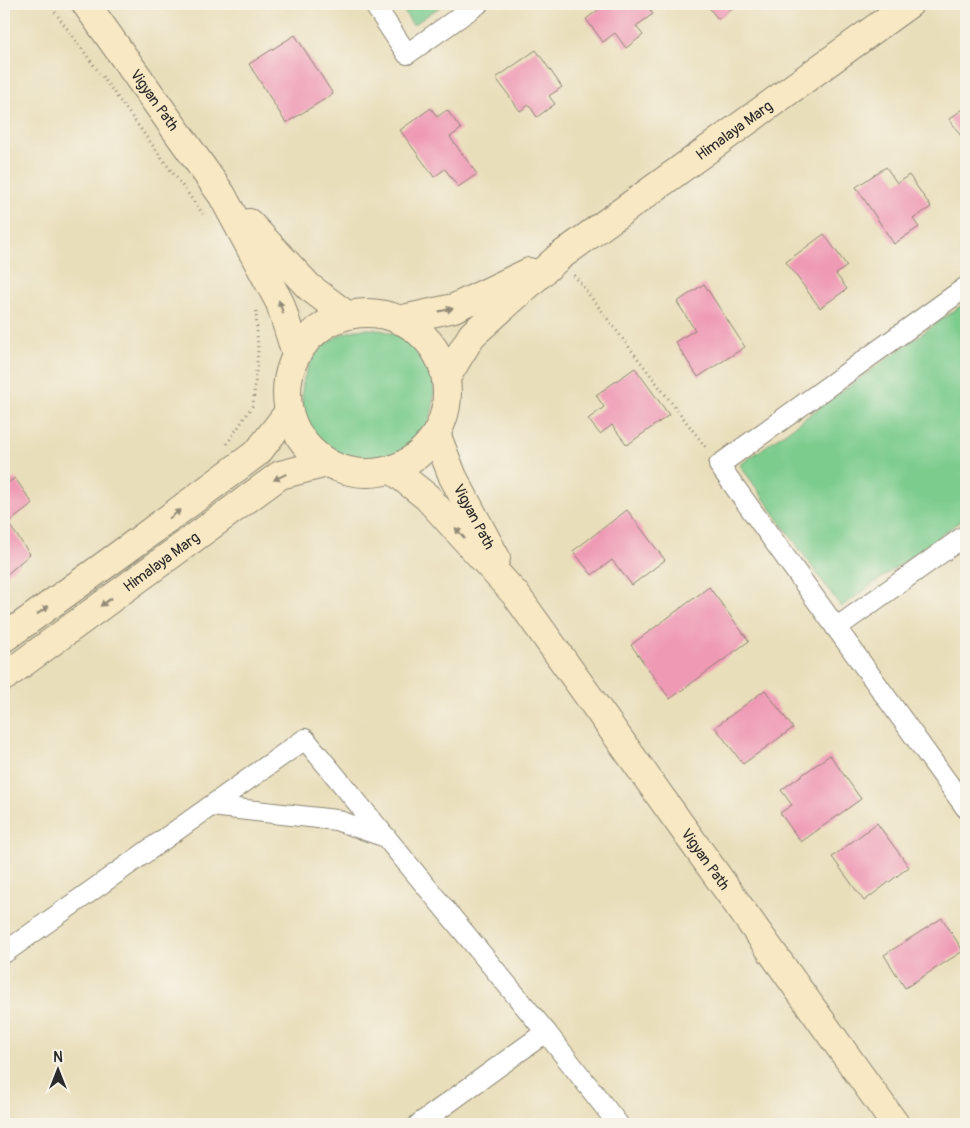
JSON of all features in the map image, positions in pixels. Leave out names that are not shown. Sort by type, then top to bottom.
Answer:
[{"type":"main road","name":"Vigyan Path","points":[[86,4],[222,195],[280,303],[296,354]]},
{"type":"main road","name":"Himalaya Marg","points":[[448,376],[472,335],[559,257],[909,4]]},
{"type":"main road","name":"Vigyan Path","points":[[222,195],[308,287],[345,314]]},
{"type":"main road","name":"Himalaya Marg","points":[[399,320],[454,308],[559,257]]},
{"type":"main road","points":[[378,312],[412,325],[432,343],[448,376],[449,403],[437,436],[418,457],[392,470],[357,473],[327,463],[303,442],[288,413],[286,382],[296,354],[318,328],[345,314],[378,312]]},
{"type":"main road","name":"Himalaya Marg","points":[[4,638],[258,452],[288,413]]},
{"type":"main road","name":"Vigyan Path","points":[[437,436],[453,477],[516,595]]},
{"type":"main road","name":"Himalaya Marg","points":[[4,677],[280,475],[327,463]]},
{"type":"main road","name":"Vigyan Path","points":[[392,470],[427,497],[516,595],[895,1124]]},
{"type":"street","points":[[374,4],[407,54],[478,4]]},
{"type":"street","points":[[966,287],[719,465],[966,808]]},
{"type":"street","points":[[836,628],[966,535]]},
{"type":"street","points":[[4,953],[305,739],[546,1032],[618,1124]]},
{"type":"street","points":[[211,806],[336,820],[386,837]]},
{"type":"street","points":[[419,1124],[546,1032]]},
{"type":"path","points":[[49,4],[206,218]]},
{"type":"path","points":[[559,257],[719,465]]},
{"type":"path","points":[[224,449],[253,405],[258,350],[255,304]]},
{"type":"green space","points":[[399,4],[444,4],[413,25]]},
{"type":"green space","points":[[966,302],[966,517],[841,607],[740,465]]},
{"type":"green space","points":[[368,329],[381,330],[393,334],[415,348],[429,370],[433,382],[433,408],[429,420],[415,442],[393,456],[381,460],[368,461],[355,460],[343,456],[321,442],[307,420],[303,408],[302,395],[303,382],[307,370],[321,348],[343,334],[355,330]]},
{"type":"building","points":[[606,4],[612,4],[615,8],[620,4],[646,4],[653,14],[636,26],[643,35],[626,48],[615,33],[603,42],[586,19]]},
{"type":"building","points":[[706,4],[738,4],[718,19]]},
{"type":"building","points":[[295,35],[333,94],[286,123],[249,64]]},
{"type":"building","points":[[536,50],[562,87],[549,96],[555,104],[537,117],[529,105],[520,111],[496,78]]},
{"type":"building","points":[[966,107],[966,143],[949,119]]},
{"type":"building","points":[[431,108],[437,117],[447,110],[461,129],[450,137],[477,174],[458,187],[445,169],[434,177],[400,130]]},
{"type":"building","points":[[886,167],[897,183],[909,175],[931,207],[913,219],[919,227],[894,244],[856,187]]},
{"type":"building","points":[[824,234],[847,266],[836,274],[847,289],[820,308],[786,262]]},
{"type":"building","points":[[704,284],[745,347],[698,377],[675,342],[695,330],[677,302]]},
{"type":"building","points":[[635,368],[669,415],[627,445],[612,425],[600,434],[588,419],[604,407],[596,395]]},
{"type":"building","points":[[15,478],[33,504],[8,523],[30,554],[4,577],[4,486]]},
{"type":"building","points":[[627,510],[665,560],[632,585],[612,560],[592,575],[573,551]]},
{"type":"building","points":[[709,587],[749,641],[670,699],[631,645]]},
{"type":"building","points":[[765,690],[793,728],[743,764],[715,727]]},
{"type":"building","points":[[830,755],[861,799],[801,842],[780,813],[792,805],[781,790]]},
{"type":"building","points":[[877,823],[909,867],[864,901],[832,857]]},
{"type":"building","points":[[942,918],[963,951],[905,988],[884,955]]}]
